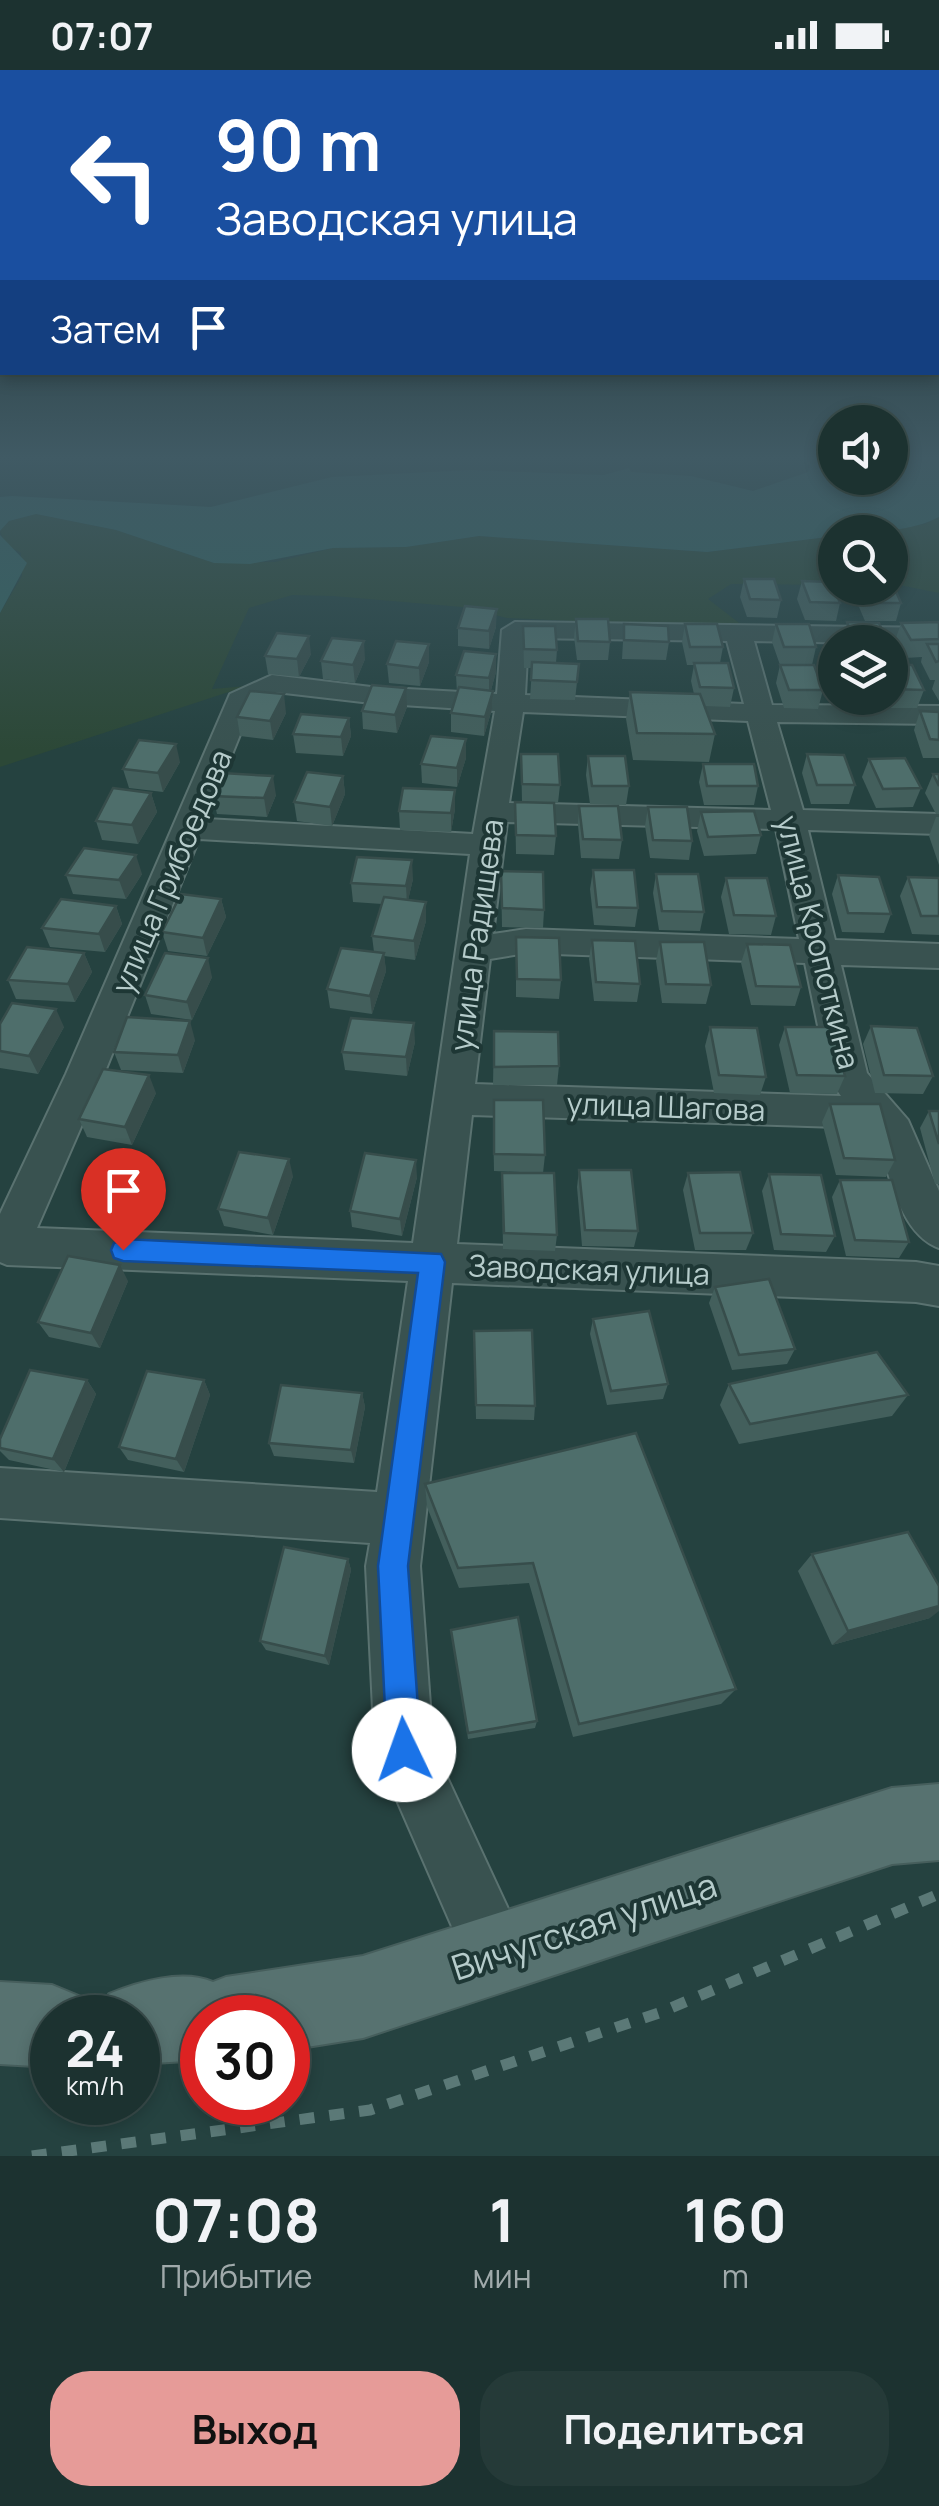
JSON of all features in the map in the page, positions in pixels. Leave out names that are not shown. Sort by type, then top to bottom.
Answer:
[{"type":"main road","name":"Вичугская улица","points":[[310,2006],[364,1998],[892,1826],[939,1822]]},
{"type":"main road","points":[[0,2024],[30,2025]]},
{"type":"street","name":"улица Радищева","points":[[497,1954],[404,1750],[393,1566],[473,950],[510,703],[514,630],[739,635]]},
{"type":"street","points":[[739,635],[939,636]]},
{"type":"street","name":"улица Кропоткина","points":[[739,635],[790,821],[849,1079],[894,1130],[928,1217],[939,1229]]},
{"type":"street","name":"улица Грибоедова","points":[[86,1074],[240,700],[272,683],[371,695],[510,703]]},
{"type":"street","points":[[510,703],[939,715]]},
{"type":"street","points":[[189,828],[490,828],[790,821],[939,824]]},
{"type":"street","points":[[473,950],[526,941],[939,956]]},
{"type":"street","name":"Заводская улица","points":[[86,1074],[4,1245],[434,1251],[939,1286]]},
{"type":"street","name":"улица Шагова","points":[[454,1099],[878,1112]]},
{"type":"street","points":[[0,1494],[400,1519]]},
{"type":"green space","points":[[21,555],[191,555],[214,563],[275,562],[303,555],[818,555],[818,585],[731,584],[708,599],[747,629],[507,618],[462,607],[292,595],[249,608],[212,689],[247,686],[0,767],[0,613],[22,576]]},
{"type":"green space","points":[[908,555],[939,555],[939,593],[908,587]]},
{"type":"water","points":[[0,555],[20,555],[27,563],[0,613]]},
{"type":"water","points":[[191,555],[295,555],[250,564],[214,563]]},
{"type":"building","points":[[744,579],[774,579],[781,600],[750,599]]},
{"type":"building","points":[[802,581],[818,582],[818,602],[810,602]]},
{"type":"building","points":[[465,606],[497,609],[489,631],[458,628]]},
{"type":"building","points":[[576,619],[608,619],[610,642],[578,641]]},
{"type":"building","points":[[847,622],[880,625],[848,625]]},
{"type":"building","points":[[939,622],[939,639],[911,640],[908,625],[901,623]]},
{"type":"building","points":[[624,624],[668,626],[669,642],[624,640]]},
{"type":"building","points":[[685,624],[717,624],[723,647],[690,647]]},
{"type":"building","points":[[776,624],[809,624],[816,647],[784,647]]},
{"type":"building","points":[[523,626],[555,626],[557,650],[524,649]]},
{"type":"building","points":[[277,633],[309,636],[297,659],[265,656]]},
{"type":"building","points":[[332,638],[364,641],[353,665],[321,661]]},
{"type":"building","points":[[396,641],[429,644],[419,668],[387,664]]},
{"type":"building","points":[[927,644],[939,644],[939,661],[936,662]]},
{"type":"building","points":[[464,651],[496,654],[489,678],[456,675]]},
{"type":"building","points":[[532,662],[579,664],[577,682],[531,680]]},
{"type":"building","points":[[694,663],[728,663],[734,688],[700,687]]},
{"type":"building","points":[[780,665],[814,665],[818,690],[789,690]]},
{"type":"building","points":[[908,665],[912,665],[924,690],[908,690]]},
{"type":"building","points":[[372,685],[406,688],[395,715],[362,711]]},
{"type":"building","points":[[459,687],[493,691],[485,717],[451,713]]},
{"type":"building","points":[[250,691],[284,694],[270,721],[237,717]]},
{"type":"building","points":[[630,692],[700,694],[715,734],[637,733]]},
{"type":"building","points":[[920,711],[939,712],[939,740],[930,739]]},
{"type":"building","points":[[301,714],[349,718],[341,737],[293,734]]},
{"type":"building","points":[[431,736],[466,739],[457,768],[421,764]]},
{"type":"building","points":[[139,740],[176,744],[158,773],[123,769]]},
{"type":"building","points":[[521,754],[558,754],[560,785],[522,784]]},
{"type":"building","points":[[807,754],[844,755],[855,785],[817,785]]},
{"type":"building","points":[[588,756],[625,756],[629,786],[592,786]]},
{"type":"building","points":[[905,758],[921,788],[883,789],[869,759]]},
{"type":"building","points":[[703,764],[754,764],[758,786],[707,786]]},
{"type":"building","points":[[307,772],[343,776],[330,807],[294,802]]},
{"type":"building","points":[[222,773],[273,776],[264,798],[213,796]]},
{"type":"building","points":[[113,788],[151,793],[132,825],[96,821]]},
{"type":"building","points":[[403,788],[455,790],[451,813],[399,811]]},
{"type":"building","points":[[515,802],[554,803],[556,836],[516,835]]},
{"type":"building","points":[[579,806],[618,806],[622,840],[583,839]]},
{"type":"building","points":[[648,807],[687,807],[692,841],[653,840]]},
{"type":"building","points":[[754,811],[761,835],[708,837],[701,812]]},
{"type":"building","points":[[84,848],[136,855],[119,880],[66,875]]},
{"type":"building","points":[[357,857],[412,860],[406,886],[351,883]]},
{"type":"building","points":[[593,870],[634,870],[638,908],[597,907]]},
{"type":"building","points":[[501,871],[543,872],[544,910],[502,908]]},
{"type":"building","points":[[656,874],[698,874],[704,912],[662,911]]},
{"type":"building","points":[[838,875],[879,877],[891,914],[848,913]]},
{"type":"building","points":[[908,877],[939,878],[939,916],[921,916]]},
{"type":"building","points":[[726,878],[767,878],[776,916],[734,915]]},
{"type":"building","points":[[181,894],[221,899],[203,938],[162,932]]},
{"type":"building","points":[[384,897],[426,902],[414,941],[372,936]]},
{"type":"building","points":[[61,899],[116,906],[99,934],[42,928]]},
{"type":"building","points":[[516,937],[559,938],[561,980],[517,979]]},
{"type":"building","points":[[592,940],[635,941],[640,984],[596,982]]},
{"type":"building","points":[[660,942],[704,942],[711,985],[666,984]]},
{"type":"building","points":[[747,944],[790,945],[801,987],[756,986]]},
{"type":"building","points":[[27,947],[84,953],[68,984],[8,980]]},
{"type":"building","points":[[341,948],[384,953],[370,996],[327,989]]},
{"type":"building","points":[[165,953],[208,958],[187,1002],[145,995]]},
{"type":"building","points":[[12,1003],[56,1009],[29,1056],[0,1051],[0,1024]]},
{"type":"building","points":[[127,1017],[190,1021],[178,1055],[114,1052]]},
{"type":"building","points":[[351,1018],[414,1023],[406,1057],[342,1052]]},
{"type":"building","points":[[871,1026],[917,1028],[933,1076],[884,1075]]},
{"type":"building","points":[[710,1027],[757,1028],[766,1077],[719,1075]]},
{"type":"building","points":[[785,1027],[832,1027],[845,1076],[797,1075]]},
{"type":"building","points":[[494,1031],[558,1032],[559,1066],[494,1067]]},
{"type":"building","points":[[103,1069],[149,1075],[125,1127],[79,1119]]},
{"type":"building","points":[[494,1100],[543,1100],[545,1155],[494,1154]]},
{"type":"building","points":[[830,1104],[880,1104],[895,1160],[844,1158]]},
{"type":"building","points":[[929,1111],[939,1111],[939,1144]]},
{"type":"building","points":[[239,1152],[289,1159],[268,1218],[218,1209]]},
{"type":"building","points":[[365,1153],[416,1160],[400,1219],[350,1211]]},
{"type":"building","points":[[579,1170],[631,1170],[638,1231],[585,1230]]},
{"type":"building","points":[[740,1172],[753,1233],[700,1233],[688,1173]]},
{"type":"building","points":[[502,1173],[554,1173],[557,1235],[504,1233]]},
{"type":"building","points":[[769,1174],[821,1175],[835,1236],[781,1234]]},
{"type":"building","points":[[840,1180],[892,1180],[909,1242],[855,1240]]},
{"type":"building","points":[[68,1256],[120,1265],[91,1333],[38,1322]]},
{"type":"building","points":[[769,1279],[795,1349],[739,1355],[715,1287]]},
{"type":"building","points":[[649,1311],[668,1384],[611,1391],[593,1319]]},
{"type":"building","points":[[532,1330],[535,1406],[476,1405],[474,1331]]},
{"type":"building","points":[[877,1352],[908,1395],[750,1424],[729,1384]]},
{"type":"building","points":[[30,1370],[87,1380],[53,1459],[0,1448],[0,1439]]},
{"type":"building","points":[[147,1371],[204,1380],[176,1459],[119,1447]]},
{"type":"building","points":[[281,1385],[362,1393],[351,1450],[269,1443]]},
{"type":"building","points":[[636,1433],[736,1689],[579,1724],[533,1563],[458,1568],[425,1484]]},
{"type":"building","points":[[908,1532],[939,1586],[939,1606],[848,1631],[812,1554]]},
{"type":"building","points":[[284,1547],[348,1559],[325,1656],[260,1641]]},
{"type":"building","points":[[518,1617],[537,1721],[468,1733],[451,1630]]},
{"type":"railway","points":[[32,2156],[370,2110],[659,2013],[939,1894]]},
{"type":"route","points":[[123,1250],[432,1262],[393,1566],[404,1750]]}]
